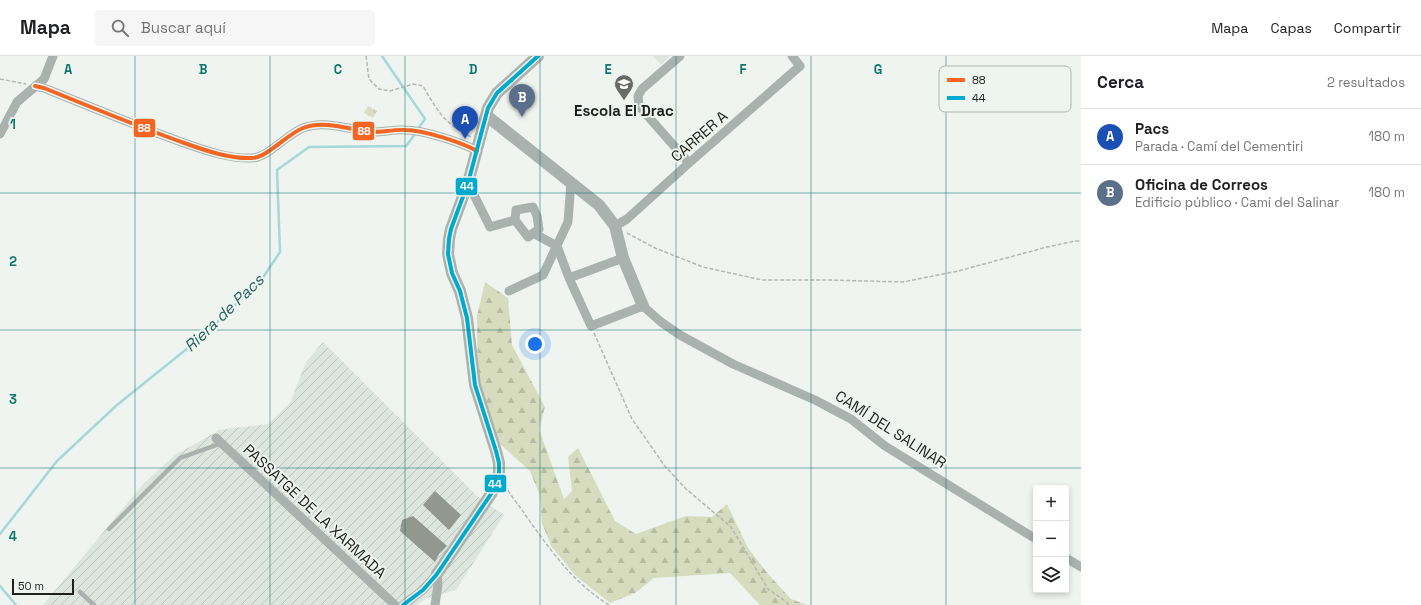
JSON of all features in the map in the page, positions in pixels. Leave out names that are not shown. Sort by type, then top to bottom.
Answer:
[{"type":"street","points":[[0,134],[17,102],[44,79],[53,56]]},
{"type":"street","points":[[403,605],[423,590],[437,574],[493,492],[499,473],[499,463],[496,451],[475,385],[467,318],[460,291],[452,273],[448,254],[449,239],[451,228],[468,183],[488,108],[497,93],[538,56]]},
{"type":"street","points":[[680,56],[642,89],[638,96],[638,102],[639,106],[648,117],[689,163]]},
{"type":"street","name":"CARRER A","points":[[615,226],[627,220],[689,163],[800,66],[792,56]]},
{"type":"street","points":[[35,86],[44,88],[170,138],[219,153],[242,158],[260,156],[295,132],[304,127],[314,125],[334,125],[369,132],[416,130],[469,146],[478,146]]},
{"type":"street","points":[[487,116],[599,205],[615,226],[623,258],[643,306],[591,326],[569,278],[558,246],[533,233]]},
{"type":"street","points":[[509,291],[543,275],[568,222],[571,182]]},
{"type":"street","points":[[468,183],[490,227],[516,220]]},
{"type":"street","points":[[533,207],[537,216],[539,229],[528,237],[516,220],[516,210],[533,207]]},
{"type":"street","points":[[569,278],[623,258]]},
{"type":"street","name":"CAMÍ DEL SALINAR","points":[[643,306],[661,322],[680,335],[733,364],[815,400],[851,419],[885,446],[1033,537]]},
{"type":"street","name":"PASSATGE DE LA XARMADA","points":[[219,440],[395,605]]},
{"type":"street","points":[[1069,560],[1081,567]]},
{"type":"street","points":[[435,605],[438,585],[437,574]]},
{"type":"lane","points":[[109,529],[180,458],[219,440]]},
{"type":"lane","points":[[80,592],[94,605]]},
{"type":"path","points":[[366,56],[369,79],[379,89],[397,89],[413,84],[423,86],[437,111],[455,129],[478,146]]},
{"type":"path","points":[[0,79],[35,86]]},
{"type":"path","points":[[615,226],[655,248],[703,267],[762,280],[903,282],[958,271],[1054,245],[1081,241]]},
{"type":"path","points":[[591,326],[632,419],[664,465],[686,489],[731,527],[768,589],[789,605]]},
{"type":"path","points":[[499,473],[506,488],[564,566],[586,588],[609,605]]},
{"type":"shaded area","points":[[653,56],[670,56],[661,65]]},
{"type":"shaded area","points":[[323,342],[480,499],[504,515],[456,590],[427,598],[417,605],[43,605],[144,483],[175,455],[218,430],[268,424],[290,403],[306,362]]},
{"type":"green space","points":[[368,106],[377,111],[373,118],[364,113]]},
{"type":"green space","points":[[485,282],[508,298],[512,345],[545,407],[539,429],[564,499],[572,491],[568,457],[578,448],[615,521],[636,534],[686,516],[712,517],[727,504],[748,548],[768,574],[791,599],[807,605],[760,605],[730,573],[654,578],[635,593],[610,603],[576,576],[551,546],[542,523],[540,496],[530,471],[500,444],[478,384],[477,316]]},
{"type":"building","points":[[435,491],[461,515],[449,530],[423,505]]},
{"type":"building","points":[[413,516],[447,546],[439,554],[435,562],[400,531],[402,520]]},
{"type":"waterway","name":"Riera de Pacs","points":[[382,56],[425,119],[417,130]]},
{"type":"waterway","name":"Riera de Pacs","points":[[0,534],[57,461],[117,405],[204,335],[262,279],[280,252],[277,170],[309,147],[406,146],[415,134]]},
{"type":"waterway","name":"Riera de Pacs","points":[[0,586],[16,605]]},
{"type":"transit line","name":"44","points":[[403,605],[423,590],[437,574],[493,491],[499,473],[499,463],[496,451],[475,385],[467,318],[460,291],[452,273],[448,254],[449,239],[451,229],[468,183],[488,108],[497,93],[538,56]]},
{"type":"transit line","name":"88","points":[[35,86],[44,88],[187,144],[227,156],[244,158],[258,157],[271,150],[297,131],[303,128],[319,125],[336,126],[369,132],[400,130],[422,132],[452,140],[477,151]]},
{"type":"place","name":"Escola El Drac","points":[[624,101]]},
{"type":"place","name":"Oficina de Correos","points":[[522,117]]},
{"type":"place","name":"Pacs","points":[[465,139]]}]
